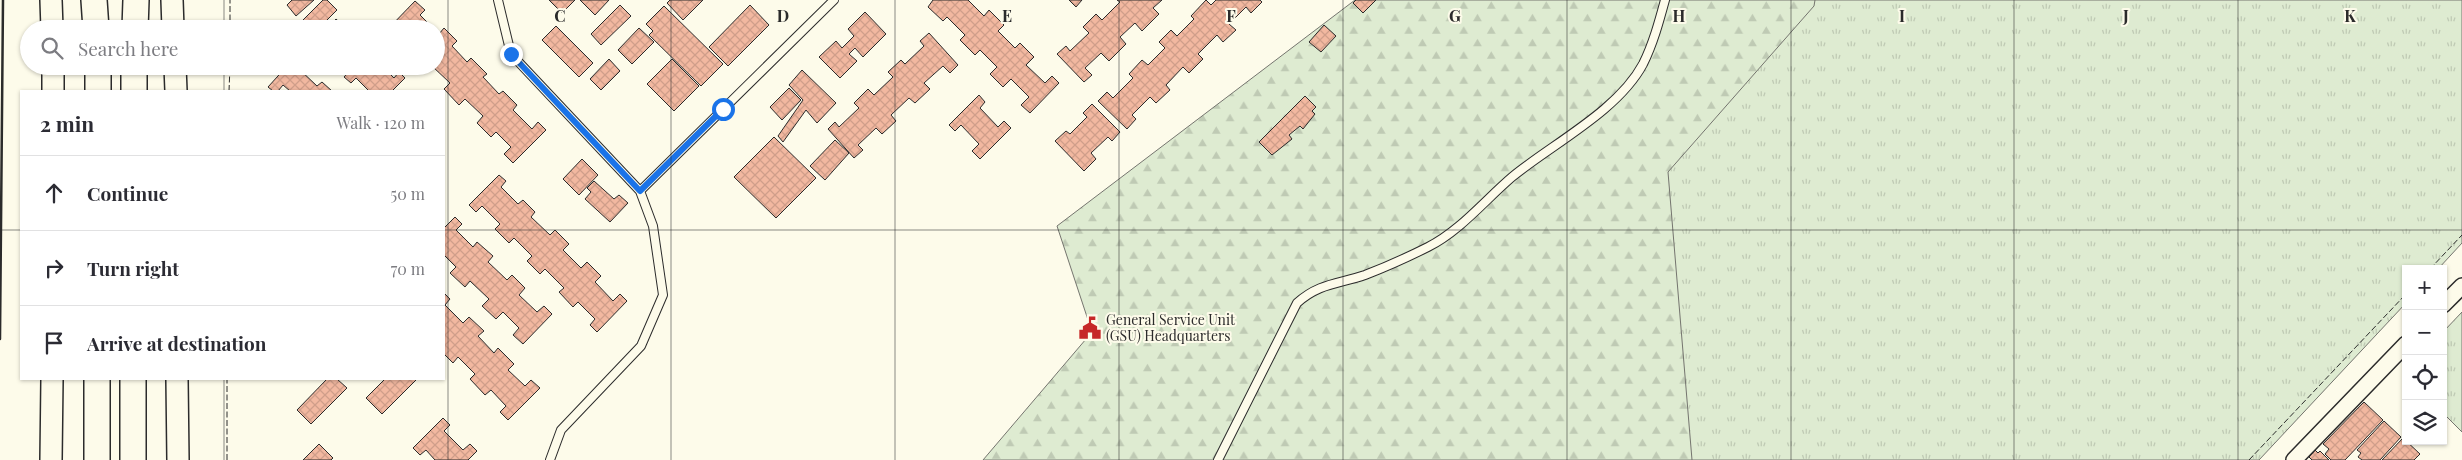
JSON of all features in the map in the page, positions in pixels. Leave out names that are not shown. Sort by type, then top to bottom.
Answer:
[{"type":"highway","points":[[94,0],[95,20]]},
{"type":"highway","points":[[135,20],[136,0]]},
{"type":"highway","points":[[98,75],[98,90]]},
{"type":"highway","points":[[134,75],[134,90]]},
{"type":"highway","points":[[97,380],[97,460]]},
{"type":"highway","points":[[133,380],[134,460]]},
{"type":"main road","points":[[51,0],[52,20]]},
{"type":"main road","points":[[172,0],[173,20]]},
{"type":"main road","points":[[53,75],[53,90]]},
{"type":"main road","points":[[175,75],[176,90]]},
{"type":"main road","points":[[51,460],[52,380]]},
{"type":"main road","points":[[177,380],[178,460]]},
{"type":"street","points":[[2447,301],[2462,286]]},
{"type":"street","points":[[2294,460],[2402,348]]},
{"type":"lane","points":[[498,0],[511,54],[640,191],[653,226],[663,295],[641,346],[561,430],[550,460]]},
{"type":"lane","points":[[640,191],[834,0]]},
{"type":"lane","points":[[1218,460],[1297,303],[1309,292],[1323,286],[1365,275],[1429,247],[1454,230],[1519,171],[1582,127],[1620,92],[1642,65],[1656,33],[1666,0]]},
{"type":"green space","points":[[1355,0],[1815,0],[1814,6],[1668,172],[1692,460],[983,460],[1092,332],[1057,226]]},
{"type":"green space","points":[[1722,0],[2462,0],[2462,243],[2442,265],[2402,265],[2402,307],[2259,460],[1625,460],[1464,291]]},
{"type":"green space","points":[[2462,312],[2462,432],[2447,417],[2447,328]]},
{"type":"building","points":[[292,0],[314,0],[296,16],[287,5]]},
{"type":"building","points":[[323,0],[327,0],[337,10],[327,20],[303,20]]},
{"type":"building","points":[[549,0],[575,0],[562,13]]},
{"type":"building","points":[[580,0],[609,0],[595,15]]},
{"type":"building","points":[[670,0],[703,0],[683,20],[667,3]]},
{"type":"building","points":[[933,0],[968,0],[984,16],[989,10],[1004,25],[998,31],[1015,48],[1020,43],[1034,57],[1026,65],[1045,83],[1052,76],[1059,83],[1030,113],[1021,105],[1029,97],[1011,79],[1003,87],[990,74],[997,67],[980,50],[975,55],[960,40],[965,35],[947,17],[943,21],[928,7]]},
{"type":"building","points":[[1069,0],[1082,0],[1076,7]]},
{"type":"building","points":[[1117,0],[1162,0],[1153,8],[1159,14],[1142,31],[1135,23],[1120,37],[1126,44],[1109,61],[1101,53],[1085,68],[1092,75],[1084,82],[1057,54],[1066,46],[1070,51],[1089,33],[1083,27],[1096,14],[1102,20],[1120,2]]},
{"type":"building","points":[[1206,0],[1211,5],[1216,0],[1260,0],[1262,2],[1251,13],[1246,7],[1229,24],[1236,30],[1223,42],[1217,35],[1198,54],[1203,59],[1189,73],[1183,67],[1166,85],[1170,90],[1156,103],[1150,97],[1132,115],[1136,119],[1127,129],[1098,101],[1107,92],[1113,98],[1133,78],[1129,74],[1142,60],[1148,65],[1165,48],[1159,42],[1171,30],[1177,36],[1194,19],[1191,16]]},
{"type":"building","points":[[1356,0],[1376,0],[1363,13],[1353,3]]},
{"type":"building","points":[[415,1],[425,10],[420,15],[425,20],[397,20]]},
{"type":"building","points":[[620,5],[631,16],[601,45],[591,34]]},
{"type":"building","points":[[750,5],[769,25],[728,66],[709,47]]},
{"type":"building","points":[[664,6],[723,64],[701,86],[649,35],[653,31],[646,24]]},
{"type":"building","points":[[865,12],[886,34],[863,57],[855,48],[849,54],[857,61],[840,78],[819,57],[836,41],[842,48],[854,36],[848,29]]},
{"type":"building","points":[[1324,25],[1336,36],[1321,52],[1309,42]]},
{"type":"building","points":[[556,26],[593,63],[579,77],[542,40]]},
{"type":"building","points":[[639,28],[654,42],[632,64],[618,50]]},
{"type":"building","points":[[445,29],[457,41],[452,46],[467,62],[471,58],[487,74],[483,77],[499,94],[503,91],[517,105],[513,110],[532,129],[538,122],[546,130],[513,163],[504,154],[511,147],[496,132],[491,137],[477,123],[483,116],[465,99],[459,105],[444,89],[450,83],[442,75],[445,75]]},
{"type":"building","points":[[929,33],[958,65],[950,73],[943,66],[924,83],[930,89],[915,103],[909,98],[891,115],[896,121],[882,134],[876,128],[858,145],[863,150],[854,158],[828,129],[835,122],[839,127],[859,108],[854,103],[868,89],[874,95],[893,77],[888,72],[901,60],[905,64],[924,46],[920,41]]},
{"type":"building","points":[[609,59],[620,71],[601,90],[590,79]]},
{"type":"building","points":[[672,59],[699,86],[674,111],[647,84]]},
{"type":"building","points":[[802,70],[836,103],[817,123],[806,110],[783,142],[778,136],[803,100],[789,85]]},
{"type":"building","points":[[279,75],[305,75],[317,86],[322,82],[331,90],[289,90],[283,85],[279,90],[272,90],[268,87]]},
{"type":"building","points":[[346,75],[391,75],[394,78],[396,75],[402,75],[405,78],[393,90],[368,90],[356,78],[351,83],[344,77]]},
{"type":"building","points":[[789,88],[801,100],[782,120],[770,107]]},
{"type":"building","points":[[979,95],[985,102],[980,108],[998,127],[1004,121],[1011,128],[980,159],[972,151],[979,144],[961,125],[955,131],[949,125]]},
{"type":"building","points":[[1305,96],[1316,107],[1312,111],[1315,114],[1303,129],[1300,126],[1289,135],[1292,139],[1272,155],[1259,142]]},
{"type":"building","points":[[1092,104],[1120,132],[1112,141],[1108,137],[1091,153],[1096,159],[1084,171],[1055,141],[1066,131],[1070,134],[1087,117],[1083,113]]},
{"type":"building","points":[[774,137],[816,178],[776,218],[734,177]]},
{"type":"building","points":[[835,140],[849,153],[825,180],[810,166]]},
{"type":"building","points":[[582,159],[598,175],[579,195],[563,179]]},
{"type":"building","points":[[499,175],[506,181],[501,187],[518,204],[523,200],[535,212],[531,217],[550,235],[555,230],[569,244],[563,250],[581,268],[587,262],[601,276],[595,282],[613,301],[620,294],[627,301],[597,332],[590,325],[595,319],[578,302],[573,307],[559,292],[564,288],[545,269],[540,274],[527,261],[532,256],[514,238],[509,243],[495,229],[500,224],[482,206],[476,212],[469,205]]},
{"type":"building","points":[[594,181],[614,199],[619,195],[628,203],[610,222],[585,199],[591,192],[587,188]]},
{"type":"building","points":[[455,217],[462,224],[456,230],[473,247],[477,242],[493,256],[488,262],[507,280],[512,275],[525,288],[519,295],[537,312],[544,306],[552,314],[523,344],[513,335],[519,328],[503,312],[496,319],[482,306],[489,299],[470,281],[465,287],[450,273],[456,267],[445,256],[445,227]]},
{"type":"building","points":[[445,294],[450,299],[445,305]]},
{"type":"building","points":[[445,305],[463,323],[469,317],[484,331],[478,336],[494,353],[498,348],[514,364],[508,370],[525,386],[531,380],[540,388],[508,420],[500,412],[506,406],[491,390],[485,395],[470,379],[475,374],[458,357],[453,363],[445,355]]},
{"type":"building","points":[[326,380],[338,380],[347,388],[311,424],[297,410]]},
{"type":"building","points":[[384,380],[416,380],[382,414],[366,398]]},
{"type":"building","points":[[2364,402],[2383,420],[2345,460],[2331,460],[2325,454],[2329,449],[2323,444]]},
{"type":"building","points":[[443,418],[450,425],[444,431],[463,450],[470,444],[477,451],[468,460],[435,460],[426,450],[420,455],[413,448]]},
{"type":"building","points":[[2384,421],[2401,437],[2380,460],[2362,460],[2358,457],[2361,453],[2357,450]]},
{"type":"building","points":[[2402,439],[2402,445],[2410,445],[2420,454],[2414,460],[2382,460]]},
{"type":"building","points":[[319,444],[333,458],[331,460],[303,460]]},
{"type":"building","points":[[2315,450],[2318,453],[2320,451],[2329,460],[2312,460],[2309,457]]},
{"type":"fence","points":[[230,0],[230,20]]},
{"type":"fence","points":[[229,90],[230,75]]},
{"type":"fence","points":[[2434,265],[2462,235]]},
{"type":"fence","points":[[2249,460],[2402,298]]},
{"type":"fence","points":[[227,380],[227,460]]},
{"type":"wall","points":[[0,339],[3,0]]},
{"type":"place","name":"General Service Unit (GSU) Headquarters","points":[[1090,328]]},
{"type":"route","points":[[511,54],[640,191],[723,109]]}]
